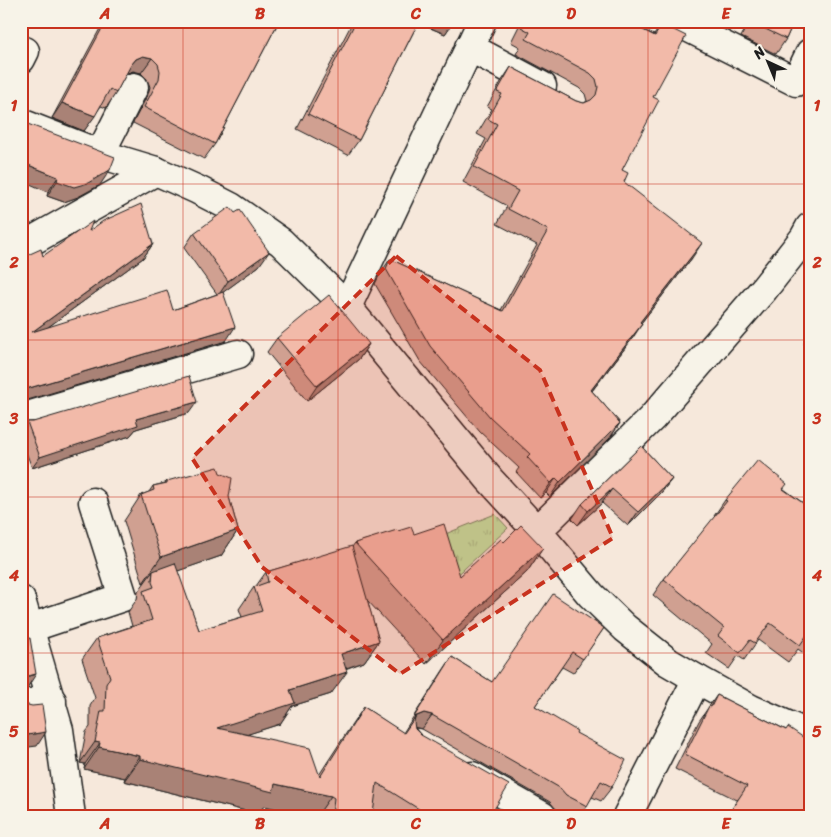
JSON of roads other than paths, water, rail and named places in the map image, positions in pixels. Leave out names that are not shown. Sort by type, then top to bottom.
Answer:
[{"type":"street","points":[[347,306],[482,21]]},
{"type":"street","points":[[675,21],[803,88],[810,53]]},
{"type":"street","points":[[470,47],[563,97]]},
{"type":"street","points":[[100,154],[134,87]]},
{"type":"street","points":[[21,123],[100,154],[156,171],[198,190],[231,207],[281,242],[347,306],[464,450],[537,531],[590,595],[668,662],[751,709],[810,735]]},
{"type":"street","points":[[21,247],[156,171]]},
{"type":"street","points":[[537,531],[652,418],[764,289],[804,238],[810,227]]},
{"type":"street","points":[[21,418],[238,354]]},
{"type":"street","points":[[30,628],[123,597],[92,502]]},
{"type":"street","points":[[21,600],[59,730],[71,816]]},
{"type":"street","points":[[627,816],[697,679]]},
{"type":"street","points":[[21,704],[52,701]]},
{"type":"street","points":[[448,762],[542,816]]}]
